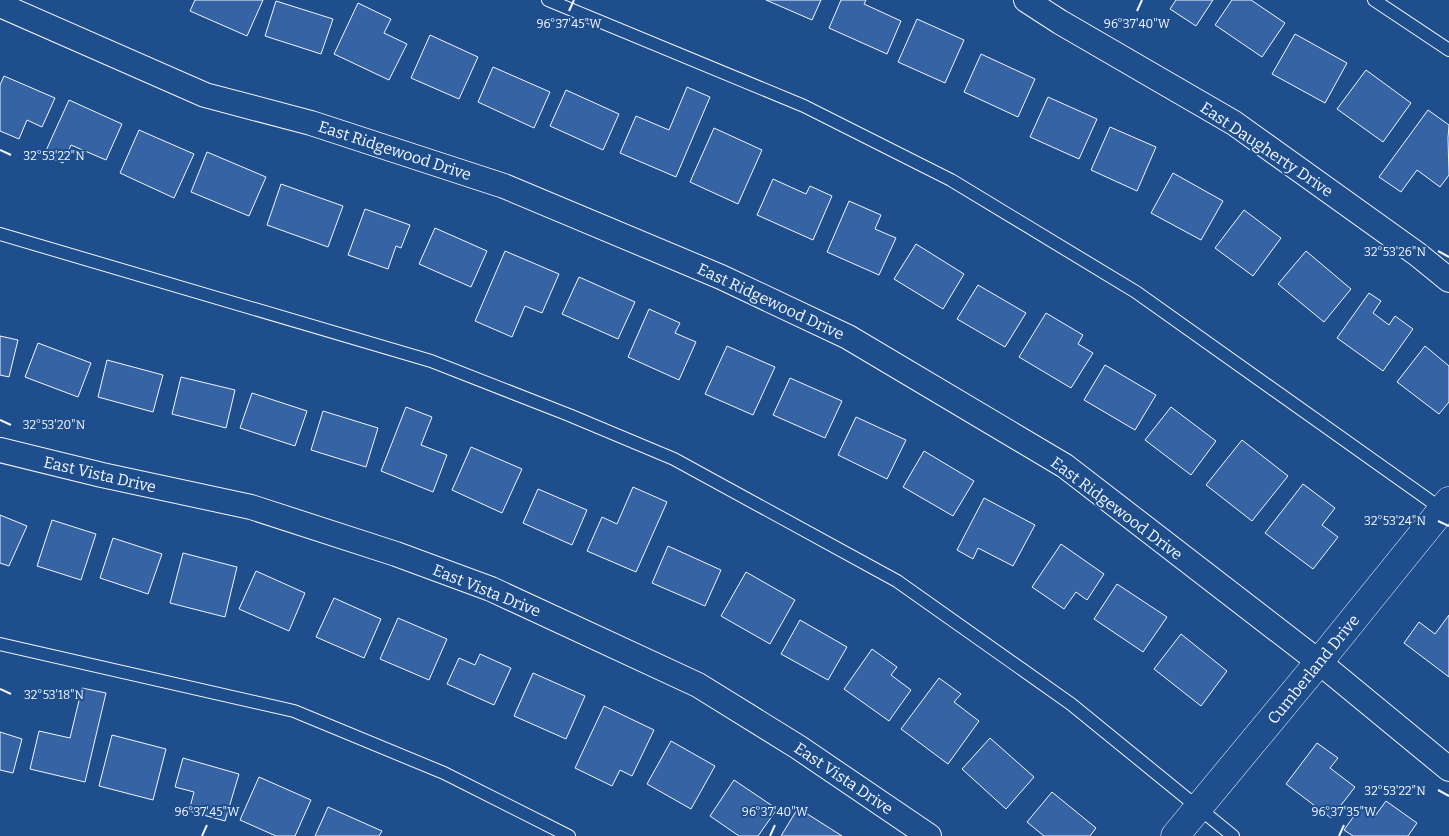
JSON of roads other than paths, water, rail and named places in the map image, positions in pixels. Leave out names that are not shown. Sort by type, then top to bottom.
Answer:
[{"type":"street","name":"East Daugherty Drive","points":[[1026,0],[1060,22],[1234,123],[1417,254],[1449,280]]},
{"type":"street","name":"East Ridgewood Drive","points":[[0,5],[205,95],[311,122],[504,186],[721,276],[848,337],[1065,466],[1320,662],[1449,769]]},
{"type":"street","name":"East Vista Drive","points":[[0,450],[251,508],[396,554],[491,589],[698,685],[798,747],[929,836]]},
{"type":"street","name":"Cumberland Drive","points":[[1175,836],[1447,509]]},
{"type":"lane","points":[[548,0],[804,106],[951,180],[1136,292],[1447,509]]},
{"type":"lane","points":[[1374,0],[1449,50]]},
{"type":"lane","points":[[0,234],[432,361],[569,415],[674,460],[897,581],[1070,704],[1233,836]]},
{"type":"lane","points":[[0,644],[294,711],[444,774],[569,836]]}]
